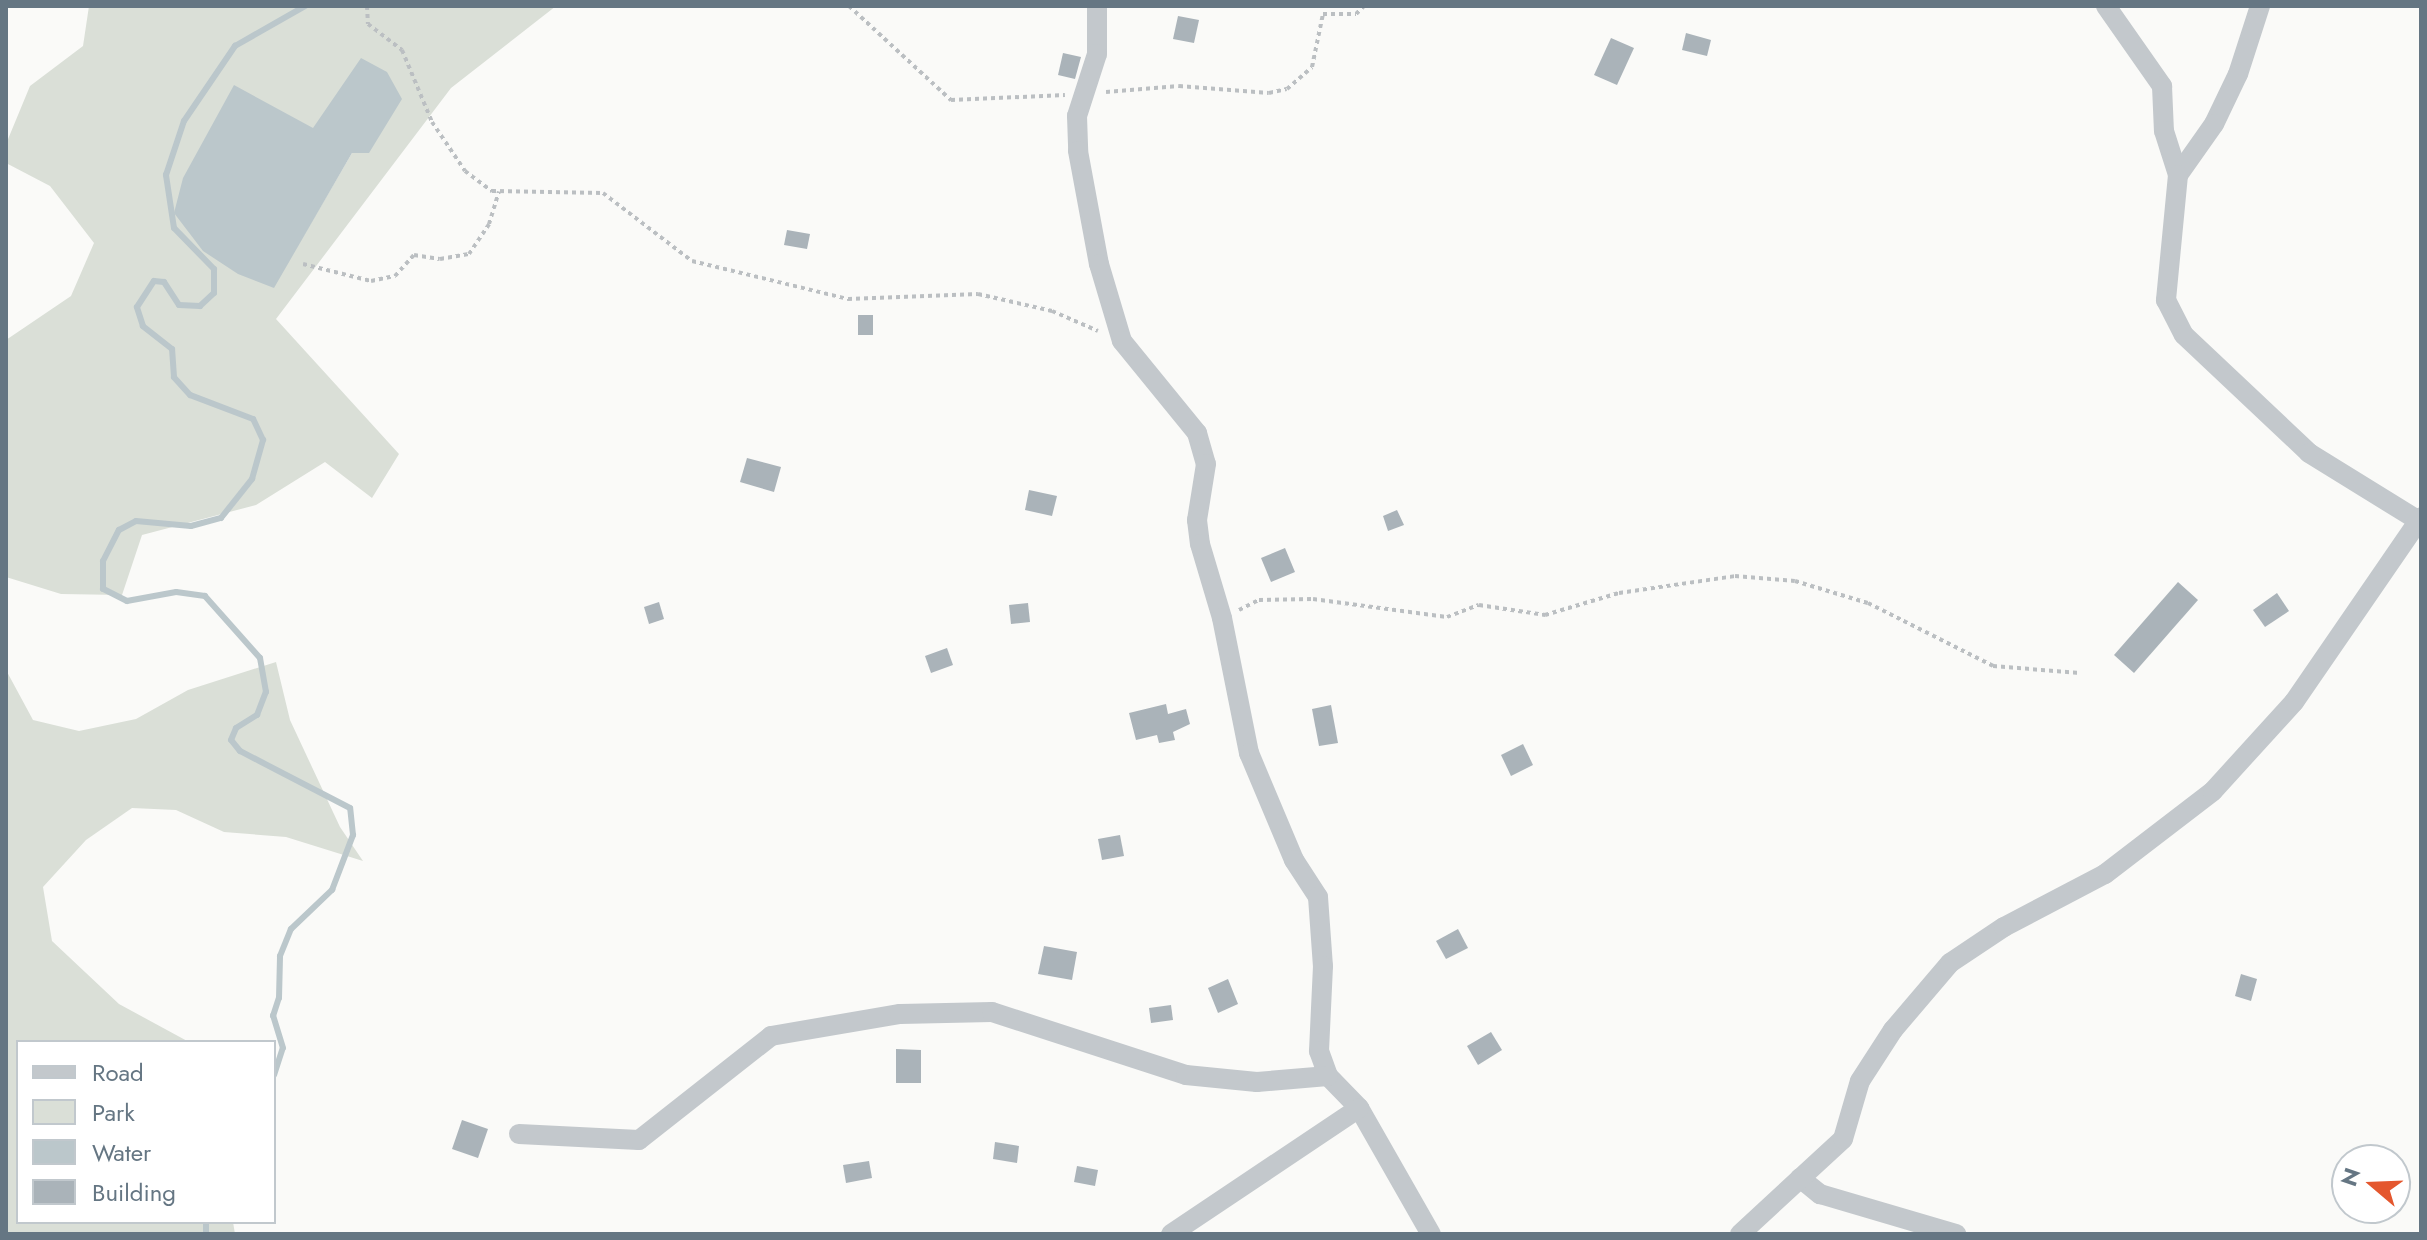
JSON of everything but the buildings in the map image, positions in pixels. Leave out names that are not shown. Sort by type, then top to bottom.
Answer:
[{"type":"street","points":[[1097,6],[1097,54],[1077,116],[1078,151],[1099,264],[1122,341],[1197,433],[1206,464],[1197,520],[1200,544],[1222,618],[1249,753],[1294,860],[1318,897],[1323,966],[1319,1051],[1328,1076],[1359,1108],[1431,1234]]},
{"type":"street","points":[[1740,1234],[1843,1139],[1860,1081],[1893,1030],[1950,963],[2004,927],[2105,874],[2213,791],[2294,702],[2420,519],[2309,453],[2184,335],[2166,300],[2178,175],[2164,131],[2162,86],[2106,6]]},
{"type":"street","points":[[2178,175],[2214,124],[2238,74],[2260,6]]},
{"type":"street","points":[[519,1134],[639,1140],[771,1036],[900,1014],[992,1012],[1186,1075],[1257,1082],[1328,1076]]},
{"type":"street","points":[[1171,1234],[1359,1108]]},
{"type":"street","points":[[1800,1178],[1820,1194],[1956,1234]]},
{"type":"path","points":[[367,6],[368,24],[402,50],[432,122],[465,171],[499,191],[603,193],[692,261],[848,299],[978,294],[1052,311],[1122,341]]},
{"type":"path","points":[[849,6],[951,100],[1179,86],[1269,93],[1287,89],[1312,67],[1323,14],[1356,14],[1364,6]]},
{"type":"path","points":[[303,264],[371,281],[395,276],[414,255],[440,259],[469,254],[489,224],[499,191]]},
{"type":"path","points":[[1222,618],[1259,600],[1313,599],[1447,617],[1479,605],[1545,615],[1619,593],[1735,576],[1795,581],[1868,603],[1993,666],[2080,673]]},
{"type":"green space","points":[[89,6],[556,6],[451,88],[276,319],[399,454],[372,498],[325,462],[256,505],[142,535],[122,595],[61,594],[6,577],[6,340],[71,296],[94,243],[50,186],[6,163],[6,144],[30,86],[83,46]],"holes":[[[314,128],[352,153],[273,288]]]},
{"type":"green space","points":[[276,662],[290,720],[340,827],[363,861],[286,837],[224,832],[176,810],[132,808],[86,840],[43,887],[52,941],[119,1004],[185,1040],[16,1040],[16,1224],[233,1224],[235,1234],[6,1234],[6,670],[33,720],[79,731],[136,719],[188,690]]},
{"type":"water","points":[[361,58],[387,72],[402,99],[369,153],[352,153],[274,288],[238,274],[203,251],[174,213],[183,178],[234,85],[313,128]]},
{"type":"waterway","points":[[276,1069],[283,1048],[273,1016],[279,998],[280,956],[291,929],[332,890],[353,835],[350,808],[240,751],[231,740],[236,728],[257,715],[266,692],[260,658],[205,596],[176,592],[127,601],[103,589],[103,561],[119,530],[136,521],[191,526],[221,518],[252,479],[263,440],[253,419],[190,395],[174,377],[172,349],[143,326],[137,307],[154,281],[164,282],[179,305],[200,306],[214,293],[214,269],[174,228],[166,175],[184,121],[235,46],[305,6]]},
{"type":"waterway","points":[[206,1224],[206,1234]]}]
